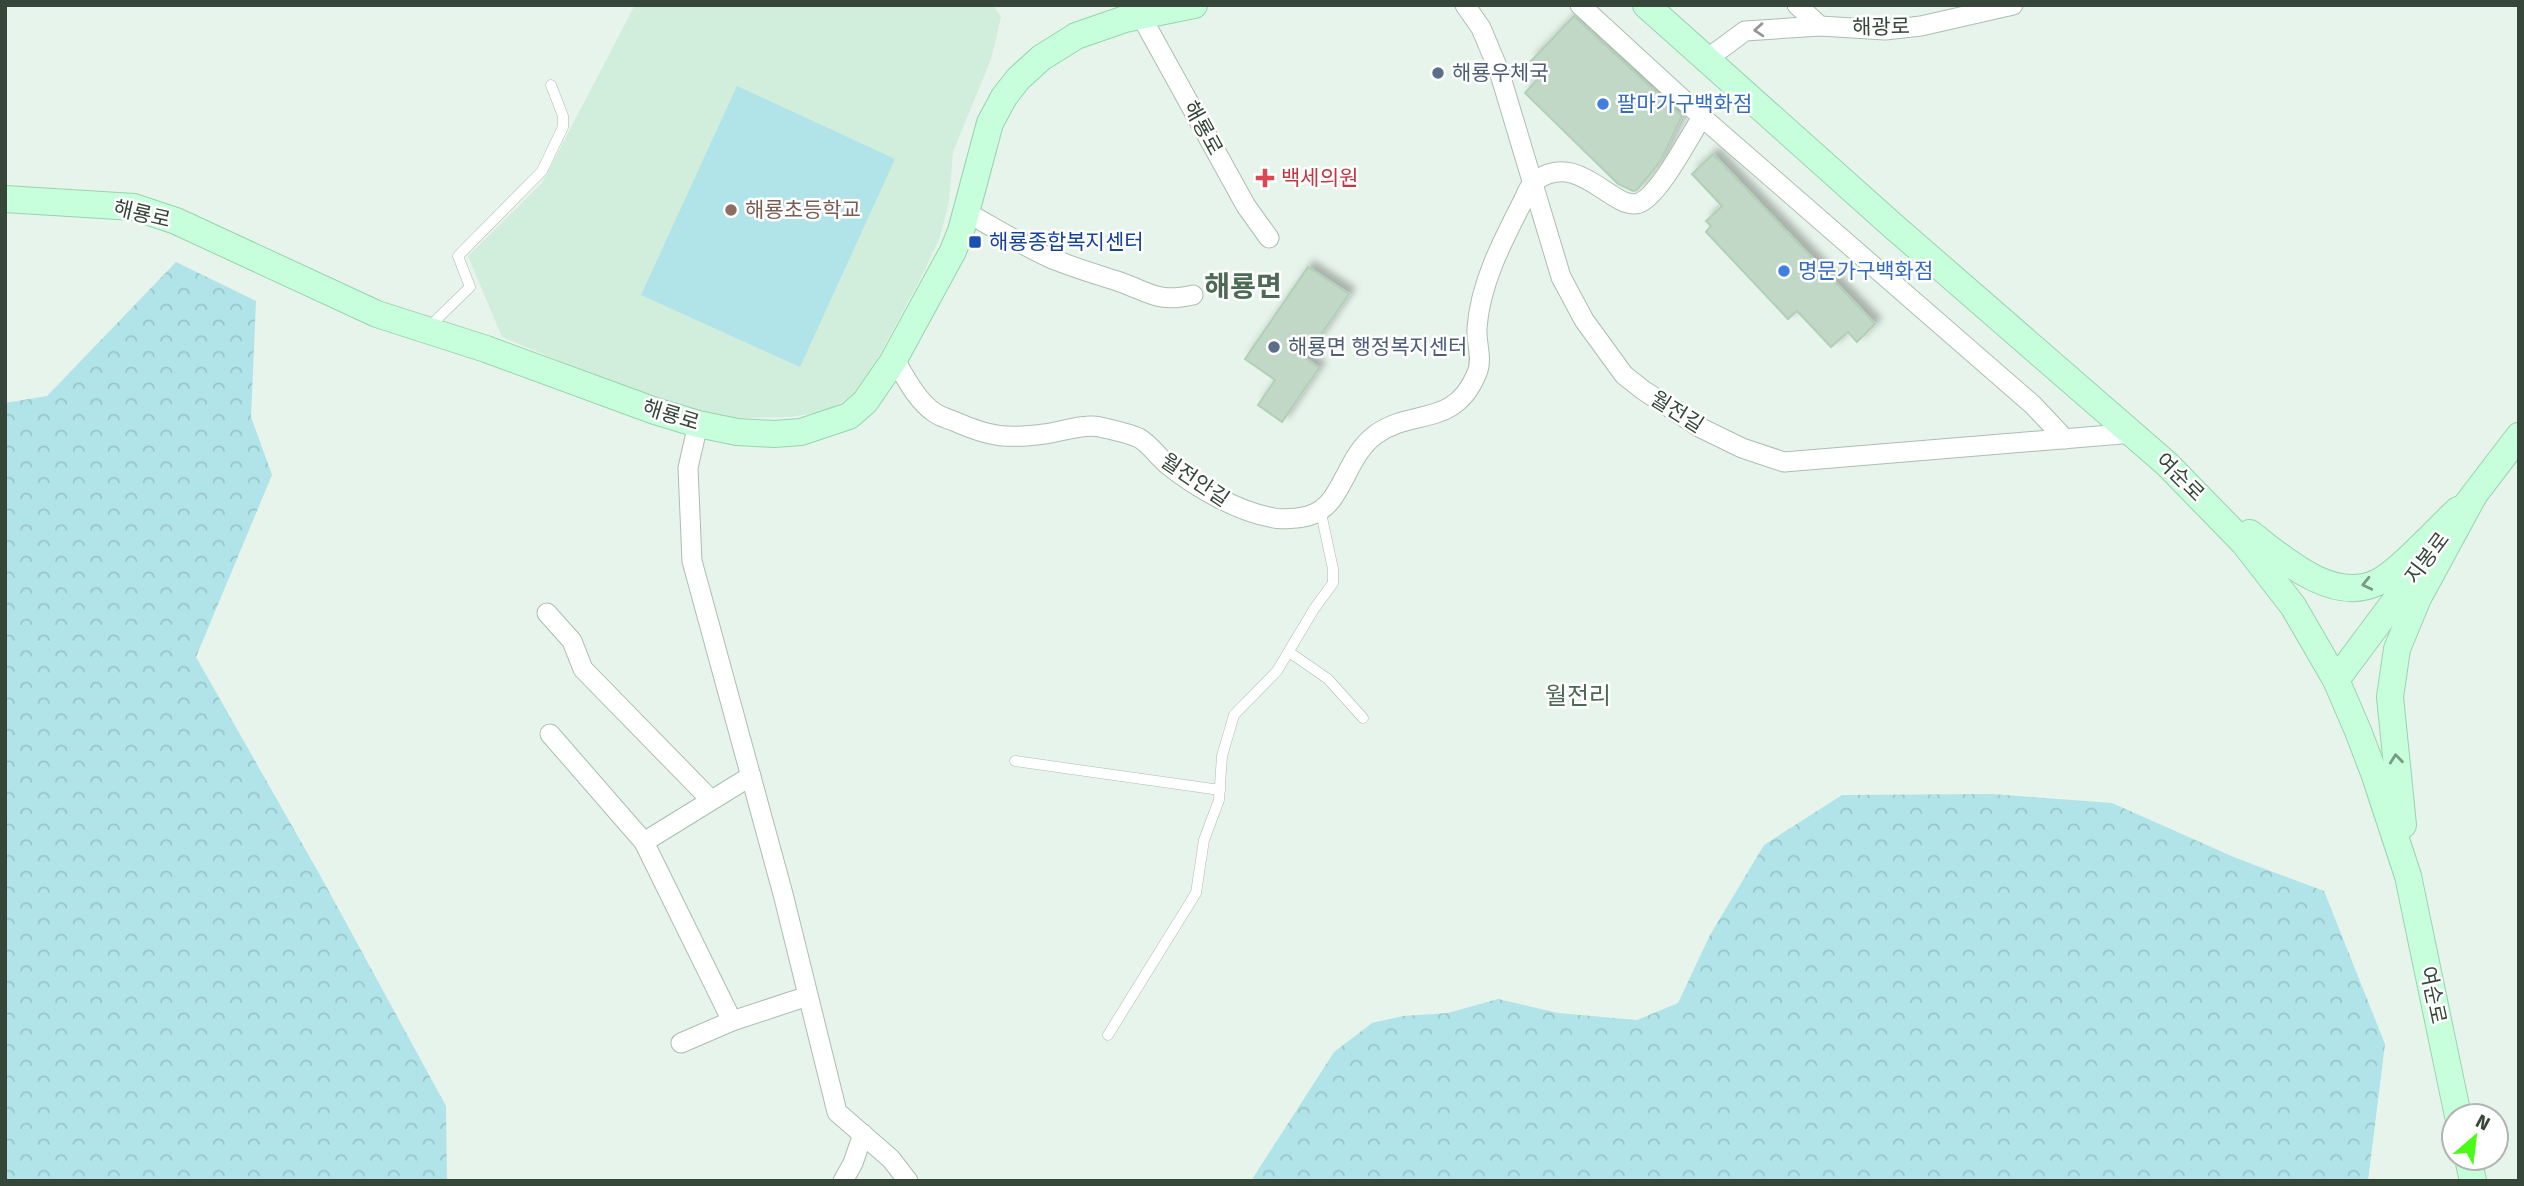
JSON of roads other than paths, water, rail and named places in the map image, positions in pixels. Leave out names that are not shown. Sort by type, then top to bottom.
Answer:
[{"type":"main road","name":"해룡로","points":[[5,199],[134,207],[176,221],[377,314],[486,349],[655,411],[737,432],[801,432],[849,416],[865,402],[894,358],[953,251],[990,123],[1004,97],[1018,79],[1041,58],[1076,36],[1125,19],[1194,5]]},
{"type":"main road","name":"여순로","points":[[1646,5],[1892,225],[2134,433],[2180,476],[2244,543],[2293,606],[2336,680],[2374,773],[2408,876],[2455,1102]]},
{"type":"main road","name":"지봉로","points":[[2336,680],[2519,436]]},
{"type":"main road","points":[[2180,476],[2292,566],[2312,577],[2350,587],[2368,586],[2391,573],[2474,495]]},
{"type":"main road","points":[[2408,876],[2390,696],[2392,673],[2407,620],[2474,495]]},
{"type":"street","name":"월전길","points":[[1465,5],[1481,29],[1499,71],[1561,277],[1584,320],[1624,374],[1670,410],[1742,449],[1784,462],[2134,433]]},
{"type":"street","points":[[1580,5],[1702,117],[2033,405],[2065,439]]},
{"type":"street","points":[[1797,5],[1820,26]]},
{"type":"street","name":"해광로","points":[[1707,59],[1745,32],[1820,26],[1885,30],[1921,26],[2013,5]]},
{"type":"street","name":"해룡로","points":[[1140,16],[1246,206],[1269,238]]},
{"type":"street","points":[[1321,513],[1332,500],[1355,456],[1375,435],[1405,421],[1447,411],[1471,386],[1480,357],[1477,330],[1485,286],[1503,240],[1533,182],[1554,172],[1567,171],[1581,175],[1621,201],[1640,203],[1655,191],[1702,117]]},
{"type":"street","points":[[966,212],[1045,256],[1077,269],[1121,282],[1156,297],[1173,300],[1193,295]]},
{"type":"street","name":"월전안길","points":[[894,358],[911,387],[934,412],[985,435],[1017,438],[1096,426],[1139,438],[1169,466],[1233,506],[1276,519],[1309,517],[1321,513]]},
{"type":"street","points":[[698,424],[688,468],[692,561],[838,1112],[891,1159],[908,1181]]},
{"type":"street","points":[[547,613],[572,641],[583,668],[711,800]]},
{"type":"street","points":[[550,734],[644,842],[732,1021]]},
{"type":"street","points":[[644,842],[751,776]]},
{"type":"street","points":[[681,1043],[732,1021],[808,996]]},
{"type":"street","points":[[843,1181],[853,1163],[863,1134]]},
{"type":"lane","points":[[429,332],[436,320],[470,288],[458,256],[542,171],[563,127],[563,116],[551,85]]},
{"type":"lane","points":[[1108,1035],[1196,893],[1204,840],[1219,800],[1222,756],[1234,715],[1278,671],[1314,609],[1333,583],[1333,569],[1321,513]]},
{"type":"lane","points":[[1289,652],[1328,679],[1363,718]]},
{"type":"lane","points":[[1015,761],[1220,790]]},
{"type":"place","name":"해룡우체국","points":[[1438,73]]},
{"type":"place","name":"팔마가구백화점","points":[[1603,104]]},
{"type":"place","name":"백세의원","points":[[1265,178]]},
{"type":"place","name":"해룡초등학교","points":[[731,210]]},
{"type":"place","name":"해룡종합복지센터","points":[[975,242]]},
{"type":"place","name":"명문가구백화점","points":[[1784,271]]},
{"type":"place","name":"해룡면 행정복지센터","points":[[1274,347]]},
{"type":"district","name":"해룡면","points":[[1243,286]]},
{"type":"district","name":"월전리","points":[[1578,696]]}]
